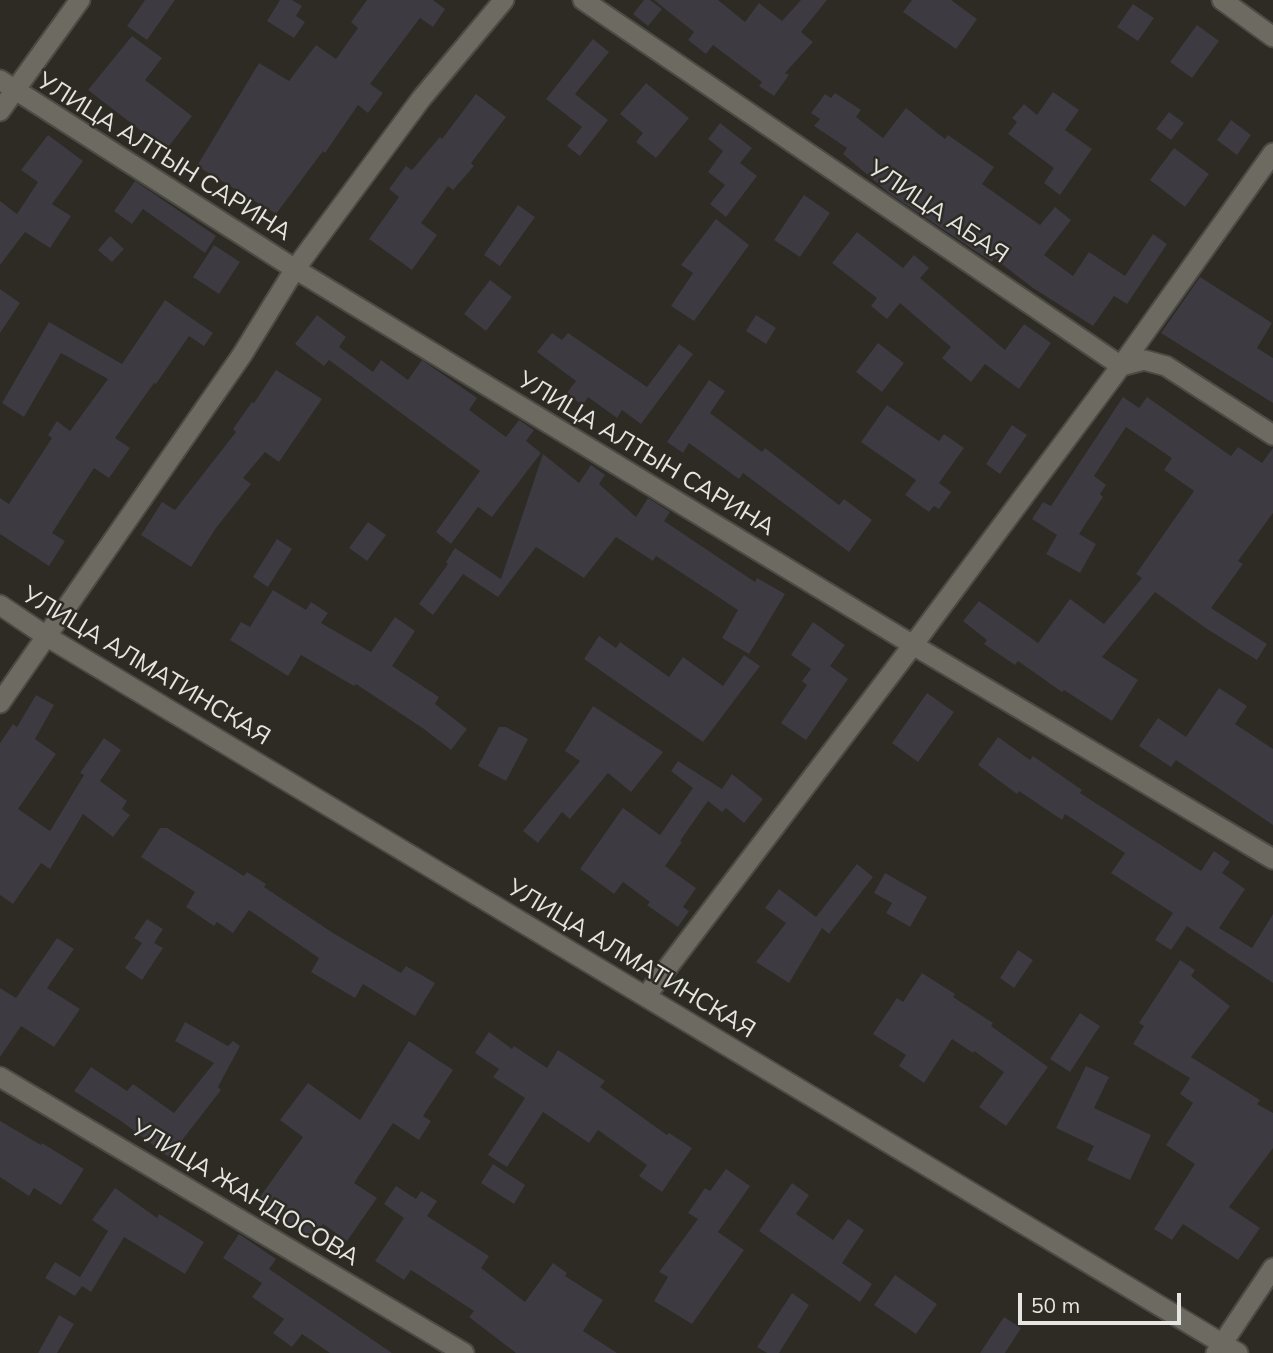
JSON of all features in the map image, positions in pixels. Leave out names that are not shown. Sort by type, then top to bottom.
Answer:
[{"type":"street","points":[[0,111],[7,85],[80,0]]},
{"type":"street","points":[[0,702],[242,355],[295,269],[421,99],[504,0]]},
{"type":"street","name":"УЛИЦА АБАЯ","points":[[583,0],[1121,366]]},
{"type":"street","points":[[1223,0],[1273,37]]},
{"type":"street","name":"УЛИЦА АЛТЫН САРИНА","points":[[7,85],[295,269],[913,645],[1273,859]]},
{"type":"street","points":[[646,996],[1121,366],[1273,153]]},
{"type":"street","points":[[1121,366],[1144,360],[1166,366],[1273,435]]},
{"type":"street","name":"УЛИЦА АЛМАТИНСКАЯ","points":[[0,605],[46,636],[646,996],[1226,1350]]},
{"type":"street","name":"УЛИЦА ЖАНДОСОВА","points":[[0,1077],[464,1353]]},
{"type":"street","points":[[1226,1350],[1273,1268]]},
{"type":"building","points":[[145,0],[175,0],[147,40],[127,26]]},
{"type":"building","points":[[280,0],[292,0],[302,6],[296,16],[305,22],[294,38],[267,21]]},
{"type":"building","points":[[367,0],[433,0],[445,9],[433,27],[420,18],[370,84],[383,93],[368,113],[358,105],[325,153],[323,151],[276,214],[197,166],[259,63],[289,81],[316,45],[336,59],[358,28],[351,22]]},
{"type":"building","points":[[644,0],[650,0],[662,9],[648,26],[633,14]]},
{"type":"building","points":[[654,0],[718,0],[745,22],[759,3],[782,21],[801,0],[827,0],[801,32],[813,42],[785,73],[789,75],[774,96],[759,86],[762,82],[713,45],[706,54],[688,40],[694,32]]},
{"type":"building","points":[[912,0],[951,0],[977,19],[956,49],[903,12]]},
{"type":"building","points":[[1133,4],[1154,18],[1138,41],[1117,27]]},
{"type":"building","points":[[1197,25],[1219,41],[1192,78],[1170,62]]},
{"type":"building","points":[[132,36],[162,58],[145,80],[192,116],[166,150],[88,90]]},
{"type":"building","points":[[593,39],[609,52],[575,94],[608,120],[580,156],[567,146],[582,127],[546,99]]},
{"type":"building","points":[[646,83],[689,118],[656,158],[636,142],[643,133],[620,114]]},
{"type":"building","points":[[1053,92],[1079,110],[1065,130],[1092,149],[1060,195],[1044,183],[1054,168],[1008,134],[1017,122],[1012,118],[1024,104],[1037,115]]},
{"type":"building","points":[[835,93],[861,110],[856,117],[883,138],[906,108],[945,139],[948,135],[994,167],[982,184],[1040,225],[1055,207],[1071,220],[1044,255],[1073,276],[1089,252],[1125,276],[1153,234],[1167,244],[1127,304],[1114,296],[1093,326],[1033,288],[994,258],[992,262],[890,194],[843,154],[847,148],[814,126],[820,119],[811,113],[825,94],[831,98]]},
{"type":"building","points":[[476,94],[506,117],[471,163],[474,166],[453,190],[448,186],[421,223],[437,235],[412,270],[369,239],[399,197],[389,189],[406,166],[412,170],[440,137],[442,139]]},
{"type":"building","points":[[1169,112],[1184,123],[1171,140],[1156,129]]},
{"type":"building","points":[[1231,120],[1251,135],[1237,155],[1217,140]]},
{"type":"building","points":[[720,123],[752,148],[740,163],[757,176],[726,217],[710,204],[725,185],[708,172],[723,151],[708,139]]},
{"type":"building","points":[[48,135],[83,161],[52,204],[71,216],[50,248],[25,232],[0,265],[0,201],[17,214],[38,182],[21,170]]},
{"type":"building","points":[[1174,148],[1209,174],[1185,207],[1150,180]]},
{"type":"building","points":[[135,181],[216,236],[205,253],[143,209],[132,224],[114,211]]},
{"type":"building","points":[[804,195],[830,213],[800,257],[774,240]]},
{"type":"building","points":[[518,205],[535,217],[500,266],[484,255]]},
{"type":"building","points":[[716,219],[749,245],[694,321],[671,306],[693,273],[681,265]]},
{"type":"building","points":[[857,232],[903,268],[914,255],[929,268],[920,278],[1005,350],[1024,324],[1051,343],[1019,389],[985,364],[971,382],[942,358],[951,347],[900,303],[887,319],[871,306],[877,298],[832,263]]},
{"type":"building","points":[[110,236],[124,249],[112,262],[98,250]]},
{"type":"building","points":[[214,245],[240,262],[219,294],[193,277]]},
{"type":"building","points":[[1200,277],[1272,323],[1257,348],[1273,358],[1273,403],[1161,333]]},
{"type":"building","points":[[490,280],[512,297],[486,331],[464,314]]},
{"type":"building","points":[[0,289],[20,303],[0,333]]},
{"type":"building","points":[[165,300],[213,333],[204,346],[189,336],[115,438],[130,448],[109,478],[94,468],[52,533],[65,541],[49,566],[0,534],[0,498],[9,504],[52,438],[48,435],[57,421],[70,431],[108,379],[61,353],[24,417],[2,403],[49,322],[122,364]]},
{"type":"building","points":[[317,315],[346,337],[339,347],[373,372],[381,360],[408,380],[422,360],[477,398],[469,410],[506,437],[519,420],[534,430],[526,441],[541,453],[492,517],[478,507],[451,544],[436,532],[480,471],[329,360],[324,366],[295,344]]},
{"type":"building","points":[[756,315],[776,328],[766,344],[746,331]]},
{"type":"building","points":[[552,333],[562,340],[568,333],[647,387],[679,344],[693,354],[641,424],[622,410],[617,418],[588,397],[583,405],[566,394],[576,381],[537,352]]},
{"type":"building","points":[[878,343],[904,363],[882,392],[856,372]]},
{"type":"building","points":[[276,370],[322,399],[279,462],[265,452],[243,478],[251,484],[216,528],[191,567],[141,535],[162,502],[175,510],[236,432],[233,429]]},
{"type":"building","points":[[709,380],[725,391],[710,413],[762,452],[765,448],[839,505],[844,499],[872,520],[849,552],[743,473],[739,479],[689,443],[683,453],[667,442]]},
{"type":"building","points":[[1123,397],[1139,408],[1147,397],[1231,456],[1238,447],[1262,463],[1273,448],[1273,513],[1238,561],[1243,564],[1211,608],[1267,644],[1257,660],[1155,592],[1102,657],[1138,680],[1112,721],[1064,690],[1062,692],[1018,661],[1015,665],[984,644],[987,640],[963,621],[979,601],[1038,643],[1070,599],[1104,624],[1142,578],[1136,574],[1194,491],[1164,470],[1172,458],[1126,427],[1094,476],[1106,485],[1100,494],[1103,497],[1079,534],[1096,544],[1080,573],[1046,554],[1057,535],[1032,519],[1043,502],[1051,506]]},
{"type":"building","points":[[887,405],[939,441],[944,434],[964,448],[939,483],[951,492],[939,509],[934,506],[929,512],[905,495],[916,480],[861,442]]},
{"type":"building","points":[[1012,425],[1027,435],[1000,474],[986,464]]},
{"type":"building","points":[[543,454],[579,483],[591,465],[605,475],[599,484],[636,517],[648,498],[670,512],[664,521],[755,582],[757,578],[785,594],[749,654],[722,638],[738,610],[656,556],[653,561],[616,537],[584,578],[536,547],[498,597],[463,574],[433,615],[419,604],[448,564],[446,562],[455,548],[501,579]]},
{"type":"building","points":[[368,522],[386,535],[367,561],[349,548]]},
{"type":"building","points":[[277,539],[292,549],[268,587],[253,577]]},
{"type":"building","points":[[273,590],[306,610],[311,602],[328,613],[321,623],[371,652],[395,617],[415,631],[392,666],[439,697],[435,704],[467,729],[451,750],[356,684],[354,686],[301,655],[288,676],[230,640],[241,622],[250,627]]},
{"type":"building","points":[[813,622],[845,645],[830,666],[848,679],[806,740],[781,723],[807,685],[802,681],[811,669],[791,655]]},
{"type":"building","points":[[599,636],[616,648],[620,642],[669,677],[683,657],[723,686],[744,655],[760,666],[703,742],[584,659]]},
{"type":"building","points":[[1219,688],[1247,706],[1235,724],[1273,749],[1273,825],[1176,760],[1171,767],[1139,746],[1158,718],[1186,737]]},
{"type":"building","points":[[927,693],[954,712],[918,762],[892,743]]},
{"type":"building","points":[[36,695],[54,705],[35,739],[56,754],[18,809],[50,831],[84,775],[80,773],[104,738],[121,750],[100,781],[127,801],[122,809],[130,815],[113,837],[83,814],[50,869],[41,863],[13,904],[0,895],[0,743],[13,724],[17,727]]},
{"type":"building","points":[[593,706],[663,752],[631,792],[608,773],[570,819],[562,812],[538,843],[523,831],[580,761],[565,751]]},
{"type":"building","points":[[499,727],[506,727],[528,739],[506,781],[478,766]]},
{"type":"building","points":[[998,737],[1030,760],[1033,756],[1082,790],[1080,793],[1201,871],[1214,851],[1230,862],[1222,873],[1245,889],[1219,928],[1252,948],[1273,914],[1273,983],[1187,926],[1171,950],[1155,940],[1173,913],[1111,873],[1125,853],[1065,814],[1062,820],[1019,791],[1017,794],[978,765]]},
{"type":"building","points":[[678,761],[722,789],[732,774],[763,799],[744,823],[726,808],[722,812],[708,801],[680,841],[682,842],[665,866],[696,888],[683,907],[689,911],[678,927],[647,905],[650,902],[623,882],[614,894],[580,869],[623,808],[660,835],[693,788],[671,771]]},
{"type":"building","points":[[160,828],[167,828],[244,876],[247,872],[266,884],[264,887],[333,933],[401,973],[406,966],[435,983],[415,1016],[363,984],[355,998],[311,972],[319,958],[249,910],[233,933],[217,922],[214,926],[186,907],[195,892],[141,857]]},
{"type":"building","points":[[857,864],[873,877],[829,934],[822,928],[789,983],[756,962],[786,923],[765,908],[779,889],[816,917]]},
{"type":"building","points":[[885,873],[927,897],[910,927],[886,913],[892,903],[874,893]]},
{"type":"building","points":[[147,919],[163,929],[154,943],[163,948],[142,980],[125,968],[142,943],[134,938]]},
{"type":"building","points":[[57,938],[74,949],[47,988],[80,1009],[54,1047],[21,1026],[0,1057],[0,988],[16,998]]},
{"type":"building","points":[[1018,950],[1033,960],[1014,988],[1000,978]]},
{"type":"building","points":[[1180,960],[1195,970],[1191,976],[1230,1006],[1191,1057],[1260,1100],[1257,1104],[1273,1113],[1273,1148],[1229,1207],[1260,1228],[1238,1260],[1183,1224],[1172,1240],[1154,1229],[1195,1164],[1166,1145],[1193,1103],[1180,1094],[1190,1078],[1133,1044],[1144,1026],[1139,1023]]},
{"type":"building","points":[[922,973],[955,994],[953,997],[993,1023],[991,1026],[1048,1067],[1006,1126],[979,1107],[1004,1072],[974,1051],[973,1053],[952,1039],[924,1083],[899,1066],[906,1055],[873,1034],[897,998],[903,1002]]},
{"type":"building","points":[[1080,1013],[1100,1026],[1070,1072],[1050,1059]]},
{"type":"building","points":[[185,1022],[228,1046],[233,1041],[240,1046],[218,1087],[221,1090],[169,1157],[121,1121],[74,1091],[91,1067],[127,1091],[133,1084],[174,1113],[214,1063],[175,1041]]},
{"type":"building","points":[[489,1032],[512,1049],[514,1046],[547,1068],[558,1050],[605,1081],[600,1087],[667,1135],[669,1133],[692,1148],[662,1192],[639,1176],[647,1165],[598,1130],[589,1143],[543,1112],[507,1167],[488,1155],[525,1098],[493,1077],[499,1069],[475,1053]]},
{"type":"building","points":[[409,1041],[453,1070],[423,1116],[431,1121],[419,1140],[393,1123],[354,1183],[377,1198],[347,1241],[323,1224],[313,1239],[257,1201],[303,1137],[280,1120],[308,1083],[360,1120]]},
{"type":"building","points":[[1086,1066],[1109,1077],[1094,1108],[1151,1135],[1130,1180],[1087,1160],[1094,1146],[1056,1128]]},
{"type":"building","points":[[0,1121],[84,1169],[61,1205],[34,1188],[29,1196],[0,1177]]},
{"type":"building","points":[[493,1164],[525,1185],[514,1204],[481,1183]]},
{"type":"building","points":[[726,1169],[750,1186],[718,1232],[744,1250],[692,1324],[654,1301],[668,1277],[659,1272],[698,1219],[688,1213],[705,1188],[710,1191]]},
{"type":"building","points":[[792,1183],[809,1195],[796,1214],[833,1240],[848,1219],[864,1230],[842,1263],[872,1284],[860,1302],[759,1231]]},
{"type":"building","points":[[396,1186],[416,1199],[421,1191],[437,1201],[427,1216],[489,1256],[481,1268],[525,1302],[553,1263],[567,1273],[565,1276],[603,1300],[583,1331],[617,1353],[516,1353],[469,1317],[474,1311],[411,1270],[404,1280],[375,1261],[404,1218],[384,1204]]},
{"type":"building","points":[[115,1188],[157,1218],[159,1214],[204,1242],[185,1274],[124,1237],[91,1292],[82,1286],[75,1296],[45,1278],[55,1262],[80,1277],[108,1231],[92,1220]]},
{"type":"building","points":[[239,1234],[276,1259],[269,1269],[392,1353],[330,1353],[302,1334],[292,1347],[273,1333],[284,1319],[252,1297],[262,1283],[223,1258]]},
{"type":"building","points":[[895,1275],[937,1304],[916,1334],[874,1305]]},
{"type":"building","points":[[792,1293],[809,1305],[779,1353],[767,1353],[757,1347]]},
{"type":"building","points":[[59,1315],[74,1324],[57,1353],[38,1353]]},
{"type":"building","points":[[1004,1317],[1021,1328],[1005,1353],[980,1353]]}]
